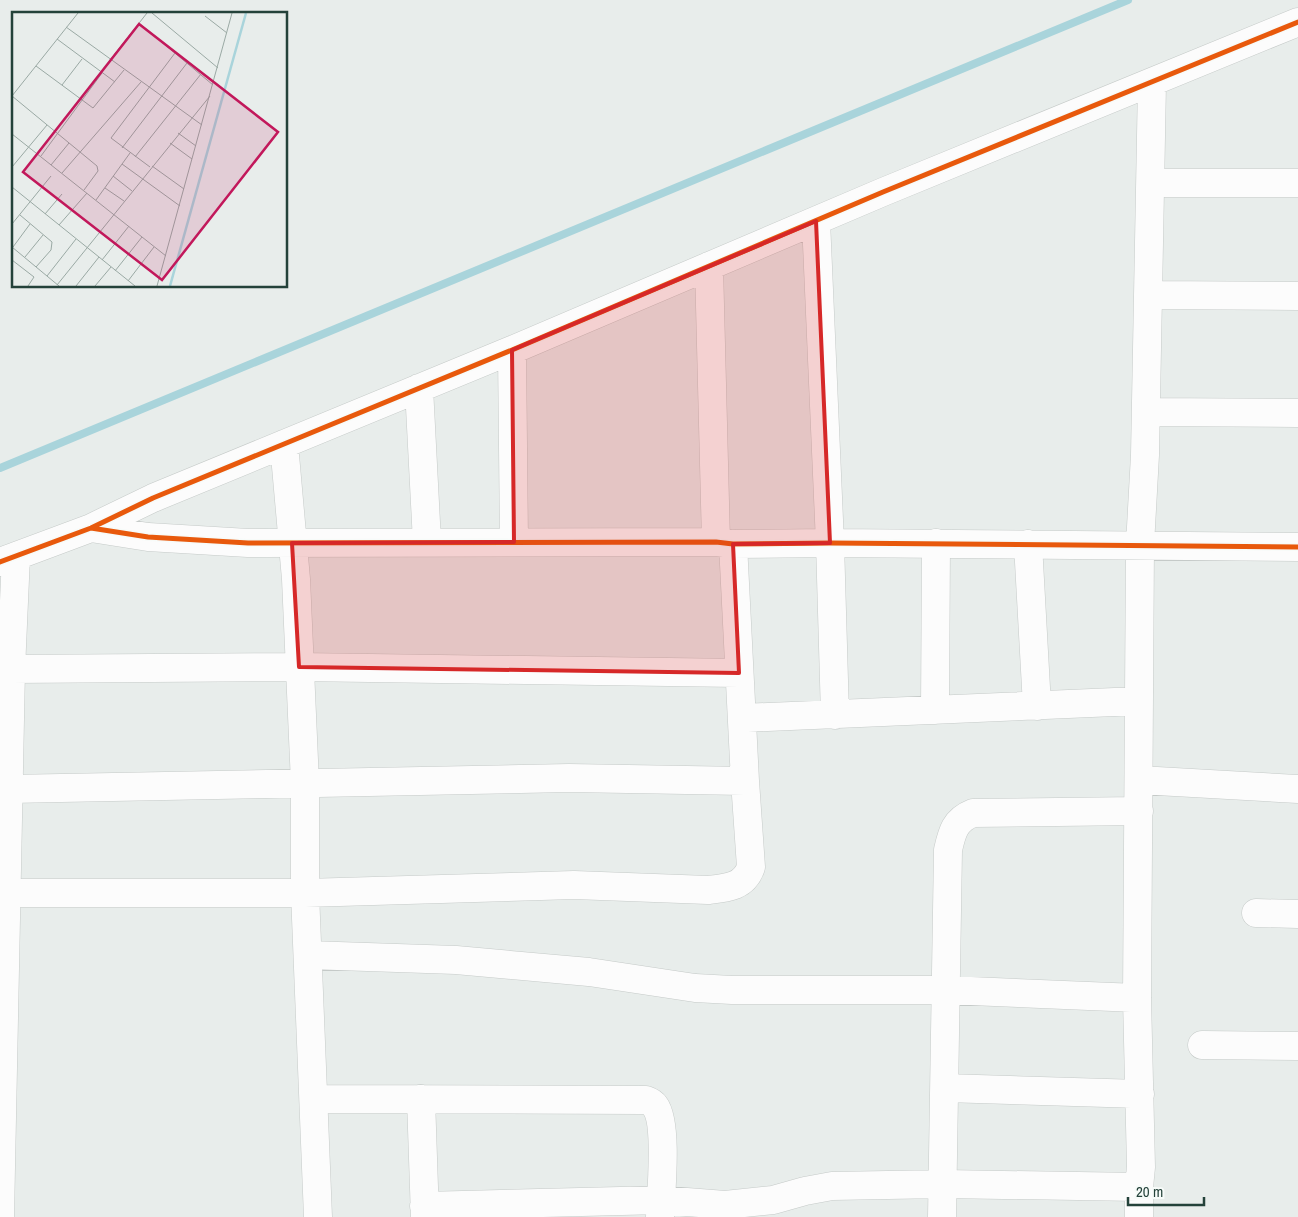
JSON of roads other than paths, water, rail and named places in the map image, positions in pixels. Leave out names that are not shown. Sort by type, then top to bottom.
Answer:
[{"type":"street","points":[[0,1217],[11,669],[8,559],[91,528],[153,498],[1298,22]]},
{"type":"street","points":[[1139,1217],[1140,1094],[1137,998],[1138,701],[1140,545],[1146,412],[1152,83]]},
{"type":"street","points":[[1150,183],[1298,183]]},
{"type":"street","points":[[816,221],[830,543],[835,715]]},
{"type":"street","points":[[7,892],[305,893],[574,885],[708,890],[728,888],[740,883],[748,876],[751,867],[742,718],[725,543],[708,266]]},
{"type":"street","points":[[1148,295],[1298,296]]},
{"type":"street","points":[[512,350],[514,542]]},
{"type":"street","points":[[419,388],[427,542]]},
{"type":"street","points":[[1146,412],[1298,412]]},
{"type":"street","points":[[284,444],[296,579],[305,783],[305,893],[318,1217]]},
{"type":"street","points":[[91,528],[148,537],[292,543],[830,543],[1298,547]]},
{"type":"street","points":[[935,710],[936,544]]},
{"type":"street","points":[[1028,544],[1037,706]]},
{"type":"street","points":[[11,669],[299,667],[739,673]]},
{"type":"street","points":[[742,718],[1138,701]]},
{"type":"street","points":[[9,789],[569,778],[745,781]]},
{"type":"street","points":[[1139,780],[1298,789]]},
{"type":"street","points":[[942,1217],[948,850],[956,824],[963,817],[973,813],[1139,811]]},
{"type":"street","points":[[1256,913],[1298,914]]},
{"type":"street","points":[[308,955],[456,960],[590,972],[695,988],[732,990],[947,990],[1137,998]]},
{"type":"street","points":[[1202,1045],[1298,1046]]},
{"type":"street","points":[[945,1088],[1140,1094]]},
{"type":"street","points":[[314,1099],[646,1100],[656,1107],[662,1134],[660,1208]]},
{"type":"street","points":[[421,1099],[425,1211],[660,1208],[738,1204],[773,1200],[832,1186],[943,1184],[1138,1187]]},
{"type":"waterway","points":[[0,468],[1128,0]]}]
